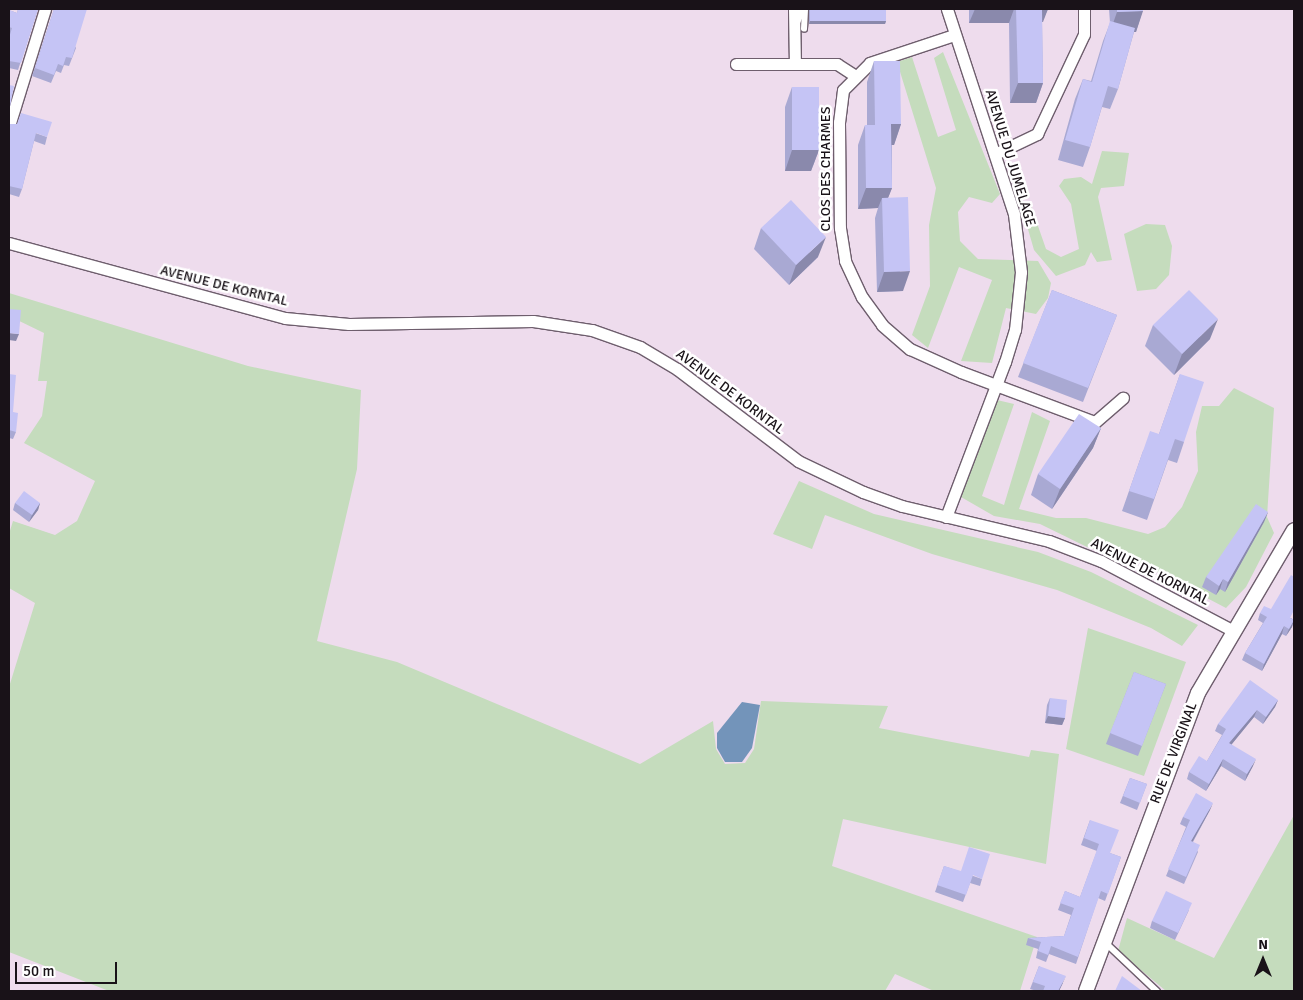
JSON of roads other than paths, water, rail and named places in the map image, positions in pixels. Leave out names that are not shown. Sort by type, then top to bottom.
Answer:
[{"type":"street","points":[[9,126],[45,9]]},
{"type":"street","points":[[794,9],[799,29],[795,64]]},
{"type":"street","name":"AVENUE DU JUMELAGE","points":[[946,518],[997,385],[1015,330],[1021,272],[1014,214],[954,36],[947,9]]},
{"type":"street","points":[[995,154],[1037,134],[1084,34],[1084,9]]},
{"type":"street","points":[[736,64],[837,64],[854,75],[870,63],[954,36]]},
{"type":"street","name":"CLOS DES CHARMES","points":[[854,75],[839,106],[840,228],[846,261],[862,297],[882,324],[910,349],[997,385],[1095,422],[1123,398]]},
{"type":"street","name":"AVENUE DE KORNTAL","points":[[9,243],[286,318],[349,324],[561,323],[616,338],[677,369],[798,461],[863,492],[946,518],[1050,541],[1101,561],[1232,630]]},
{"type":"street","name":"RUE DE VIRGINAL","points":[[1086,991],[1106,943],[1181,732],[1232,630],[1294,530]]},
{"type":"lane","points":[[799,29],[804,9]]},
{"type":"lane","points":[[799,29],[804,9]]},
{"type":"lane","points":[[1106,943],[1157,991]]},
{"type":"water","points":[[742,702],[760,705],[752,748],[742,762],[725,762],[717,748],[717,733]]}]
